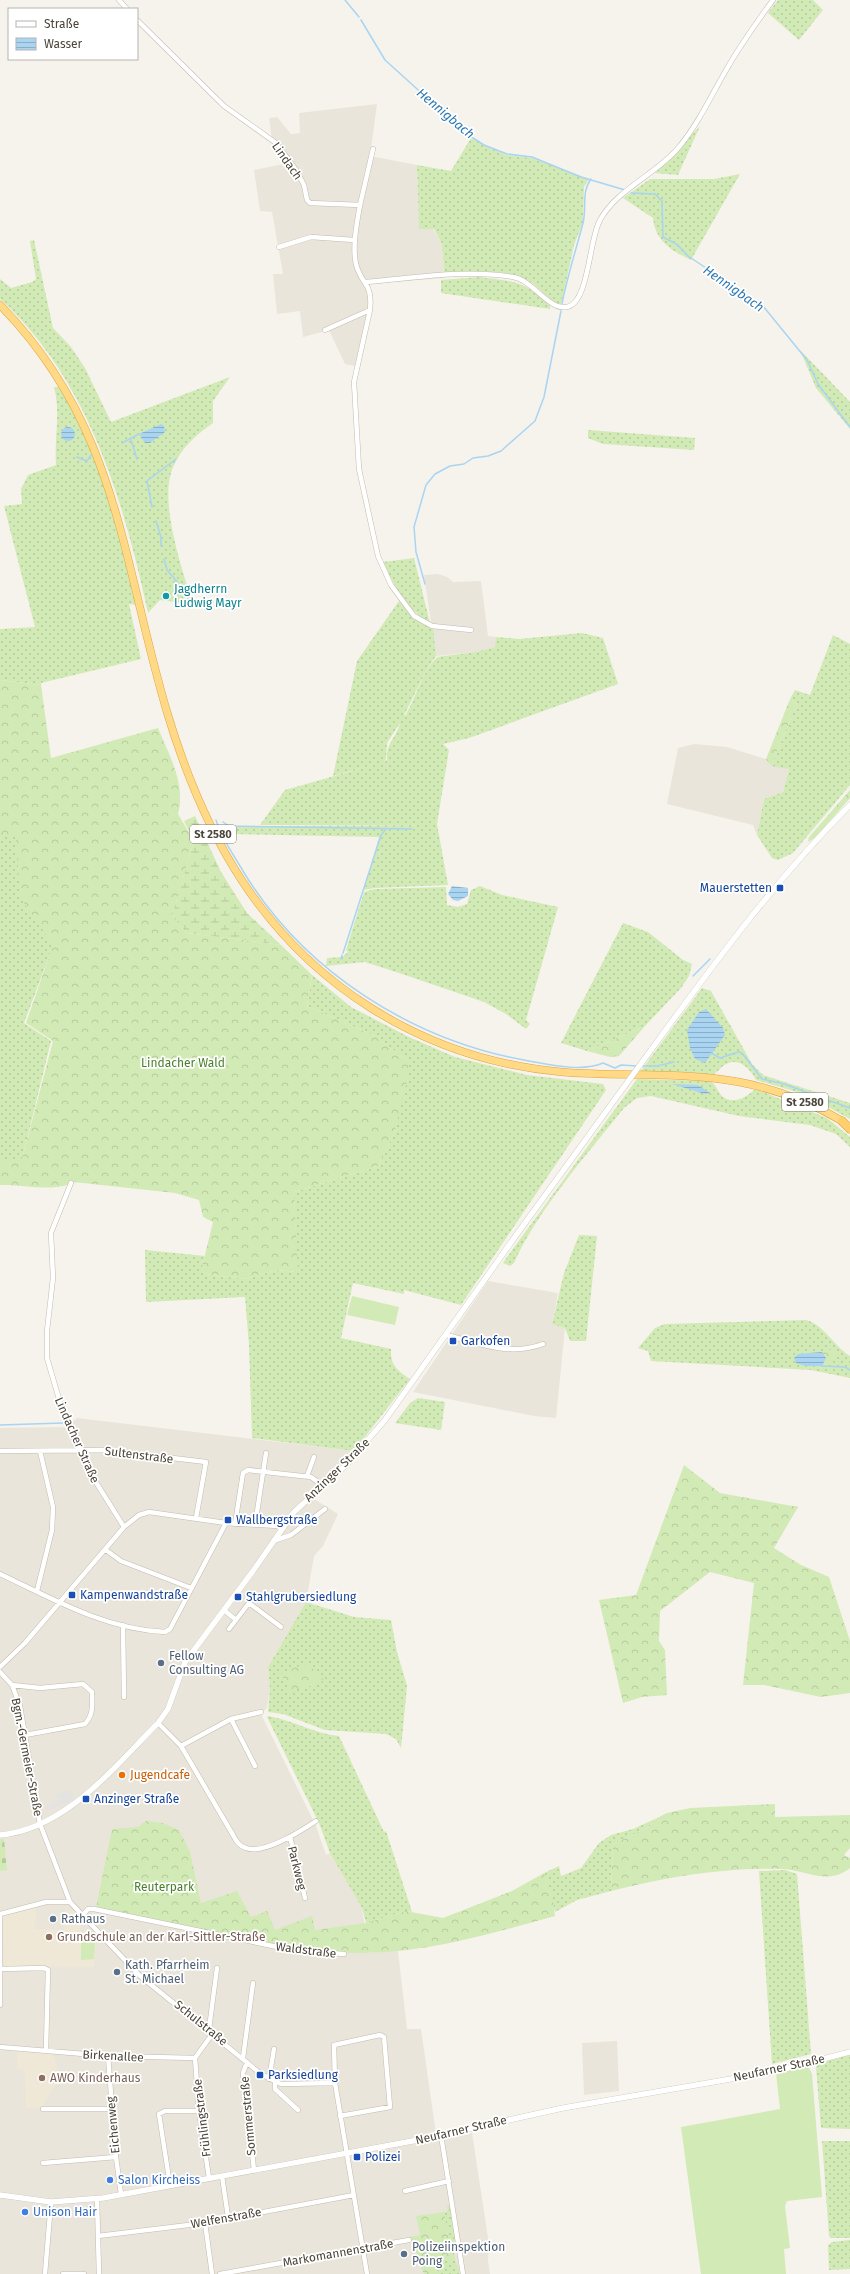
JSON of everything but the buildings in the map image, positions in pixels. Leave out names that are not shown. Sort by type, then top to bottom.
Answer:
[{"type":"highway","name":"St 2580","points":[[0,305],[25,333],[57,375],[73,402],[94,447],[116,510],[166,710],[191,785],[213,834],[228,861],[257,904],[307,959],[356,998],[386,1017],[433,1040],[477,1056],[509,1064],[558,1072],[674,1076],[735,1081],[792,1096],[814,1105],[848,1125]]},
{"type":"street","points":[[119,0],[126,8]]},
{"type":"street","points":[[366,282],[448,274],[515,277],[526,281],[552,304],[562,308],[573,304],[582,291],[593,240],[600,219],[618,199],[651,174],[678,148],[700,118],[725,72],[754,26],[773,0]]},
{"type":"street","name":"Lindach","points":[[138,21],[224,106],[271,138],[296,170],[304,185],[307,200],[310,203],[360,205]]},
{"type":"street","points":[[373,149],[360,205],[354,240],[356,263],[366,282],[370,295],[370,310],[354,382],[359,469],[378,556],[391,585],[414,616],[432,626],[471,630]]},
{"type":"street","points":[[279,247],[311,237],[354,240]]},
{"type":"street","points":[[324,330],[370,310]]},
{"type":"street","name":"Anzinger Straße","points":[[0,1835],[16,1833],[40,1824],[77,1801],[158,1724],[171,1702],[185,1662],[276,1540],[294,1512],[360,1450],[385,1420],[650,1050],[748,921],[781,881],[850,805]]},
{"type":"street","name":"Lindacher Straße","points":[[71,1183],[56,1216],[51,1233],[53,1278],[47,1351],[57,1398],[87,1468],[124,1527]]},
{"type":"street","points":[[446,1335],[506,1350],[526,1350],[543,1344]]},
{"type":"street","name":"Sultenstraße","points":[[0,1451],[106,1450],[206,1462],[196,1518]]},
{"type":"street","points":[[37,1591],[52,1530],[53,1507],[40,1451]]},
{"type":"street","points":[[255,1525],[266,1453]]},
{"type":"street","points":[[307,1476],[314,1458]]},
{"type":"street","points":[[235,1524],[244,1473],[248,1470],[307,1476],[323,1486]]},
{"type":"street","name":"Anzinger Straße","points":[[276,1540],[291,1535],[325,1508]]},
{"type":"street","points":[[0,1667],[25,1643],[106,1550],[124,1527],[144,1513],[196,1518],[235,1524],[278,1526],[283,1529]]},
{"type":"street","points":[[0,1574],[37,1591],[59,1604],[91,1617],[123,1625],[167,1631],[213,1550],[226,1523]]},
{"type":"street","points":[[106,1550],[121,1561],[191,1588]]},
{"type":"street","points":[[229,1629],[249,1603],[281,1627]]},
{"type":"street","points":[[224,1610],[236,1620]]},
{"type":"street","points":[[123,1625],[124,1697]]},
{"type":"street","name":"Bgm.-Germeier-Straße","points":[[0,1672],[12,1685],[20,1706],[40,1824]]},
{"type":"street","points":[[12,1685],[40,1688],[83,1684],[92,1692],[91,1718],[86,1724],[25,1736]]},
{"type":"street","points":[[181,1746],[231,1719],[261,1712]]},
{"type":"street","points":[[231,1719],[255,1766]]},
{"type":"street","points":[[158,1724],[181,1746],[238,1843],[247,1849],[257,1849],[290,1838],[316,1822]]},
{"type":"street","name":"Schulstraße","points":[[40,1824],[70,1902],[139,1974],[269,2079],[281,2084],[335,2083]]},
{"type":"street","name":"Parkweg","points":[[290,1838],[304,1898]]},
{"type":"street","points":[[0,2005],[0,1914],[46,1902],[70,1902]]},
{"type":"street","name":"Waldstraße","points":[[82,1916],[88,1909],[94,1909],[292,1950],[344,1954]]},
{"type":"street","points":[[1,1969],[44,1968],[48,1970],[46,2050]]},
{"type":"street","points":[[195,2058],[211,2031],[217,1968]]},
{"type":"street","points":[[243,2058],[253,1983]]},
{"type":"street","points":[[340,2116],[390,2107],[384,2037],[380,2035],[334,2045],[335,2083],[340,2116],[346,2154],[367,2274]]},
{"type":"street","name":"Birkenallee","points":[[0,2047],[108,2056],[195,2058]]},
{"type":"street","points":[[269,2079],[274,2049]]},
{"type":"street","name":"Neufarner Straße","points":[[0,2195],[52,2202],[97,2199],[441,2136],[563,2108],[777,2071],[850,2052]]},
{"type":"street","name":"Eichenweg","points":[[108,2056],[116,2157],[121,2194]]},
{"type":"street","name":"Frühlingstraße","points":[[195,2058],[199,2111],[209,2178]]},
{"type":"street","name":"Sommerstraße","points":[[247,2062],[244,2073],[254,2170]]},
{"type":"street","points":[[276,2082],[275,2089],[298,2110]]},
{"type":"street","points":[[43,2109],[112,2109]]},
{"type":"street","points":[[170,2185],[159,2114],[165,2111],[199,2111]]},
{"type":"street","points":[[441,2136],[462,2274]]},
{"type":"street","points":[[43,2163],[116,2157]]},
{"type":"street","points":[[222,2176],[228,2218]]},
{"type":"street","points":[[405,2191],[449,2181]]},
{"type":"street","name":"Welfenstraße","points":[[98,2236],[205,2223],[354,2196]]},
{"type":"street","points":[[97,2199],[99,2274]]},
{"type":"street","points":[[45,2274],[52,2202]]},
{"type":"street","points":[[205,2223],[212,2274]]},
{"type":"street","name":"Markomannenstraße","points":[[220,2274],[409,2240]]},
{"type":"street","points":[[63,2274],[84,2274]]},
{"type":"shaded area","points":[[377,104],[370,156],[417,165],[419,229],[433,229],[442,244],[444,278],[370,284],[371,310],[360,367],[345,364],[329,330],[303,337],[300,311],[277,314],[273,274],[283,274],[272,212],[260,211],[254,170],[289,163],[272,140],[269,118],[277,117],[291,134],[300,133],[299,113]]},
{"type":"shaded area","points":[[438,574],[447,577],[453,582],[481,581],[488,636],[496,637],[496,647],[476,652],[436,656],[424,575]]},
{"type":"shaded area","points":[[694,744],[727,747],[766,759],[771,766],[789,768],[783,792],[764,799],[757,835],[753,825],[667,804],[678,748]]},
{"type":"shaded area","points":[[488,1281],[558,1293],[552,1324],[565,1328],[556,1418],[534,1416],[413,1392]]},
{"type":"shaded area","points":[[77,1418],[354,1451],[314,1499],[338,1514],[323,1546],[314,1556],[306,1602],[268,1667],[270,1690],[267,1708],[261,1714],[316,1826],[326,1855],[330,1853],[362,1908],[369,1953],[398,1951],[407,2029],[421,2029],[437,2141],[472,2133],[489,2244],[488,2260],[490,2274],[0,2274],[0,1428],[64,1427]]},
{"type":"shaded area","points":[[72,1790],[74,1800],[47,1811],[46,1806],[58,1800],[55,1794]]},
{"type":"shaded area","name":"Grundschule an der Karl-Sittler-Straße","points":[[36,1908],[35,1929],[63,1930],[65,1910],[75,1911],[82,1918],[80,1932],[96,1934],[94,1967],[4,1966],[3,1916]]},
{"type":"shaded area","points":[[617,2041],[619,2091],[584,2095],[582,2043]]},
{"type":"shaded area","name":"AWO Kinderhaus","points":[[18,2049],[53,2052],[58,2073],[56,2085],[45,2101],[44,2108],[26,2108],[25,2070],[17,2068]]},
{"type":"green space","points":[[778,0],[813,0],[823,10],[799,40],[768,13]]},
{"type":"green space","points":[[700,126],[678,175],[655,173]]},
{"type":"green space","points":[[471,138],[506,155],[532,158],[589,179],[584,187],[583,222],[574,245],[561,305],[552,300],[529,281],[512,274],[475,271],[444,273],[442,244],[434,229],[419,229],[417,165],[451,171]]},
{"type":"green space","points":[[740,174],[691,260],[671,249],[661,239],[654,226],[653,218],[623,198],[650,179],[714,179]]},
{"type":"green space","points":[[34,240],[53,328],[71,347],[85,368],[111,422],[230,377],[213,401],[213,423],[196,436],[181,452],[174,465],[170,478],[168,494],[172,530],[190,595],[189,599],[184,603],[160,600],[148,613],[127,528],[114,486],[98,444],[79,404],[57,366],[31,331],[0,299],[0,279],[11,288],[32,282],[36,279],[30,241]]},
{"type":"green space","points":[[480,277],[511,282],[526,287],[541,297],[550,306],[550,309],[441,293],[441,280]]},
{"type":"green space","points":[[800,350],[850,402],[850,429],[816,388]]},
{"type":"green space","points":[[54,387],[60,387],[83,430],[104,481],[137,605],[129,604],[141,659],[41,683],[41,685],[0,680],[0,629],[35,627],[4,506],[22,504],[21,489],[28,475],[56,465],[57,406]]},
{"type":"green space","points":[[588,430],[695,438],[694,450],[603,444],[588,438]]},
{"type":"green space","points":[[414,558],[430,623],[414,611],[402,597],[383,562]]},
{"type":"green space","points":[[399,601],[413,617],[433,628],[436,656],[427,670],[437,657],[476,652],[495,647],[496,637],[519,639],[582,633],[603,638],[618,684],[469,738],[443,744],[449,750],[437,824],[448,885],[375,888],[364,890],[379,837],[233,834],[236,826],[426,826],[260,825],[285,790],[384,762],[333,776],[357,661]],"holes":[[[427,670],[406,714],[407,715],[404,715]],[[400,723],[388,749],[387,760],[384,762],[386,759],[387,743]]]},
{"type":"green space","points":[[833,635],[850,644],[850,785],[793,853],[778,860],[772,858],[757,835],[764,799],[783,792],[789,769],[771,766],[797,704],[790,699],[795,690],[810,695]]},
{"type":"green space","name":"Lindacher Wald","points":[[0,680],[41,685],[51,758],[158,728],[171,759],[178,781],[180,803],[178,814],[194,841],[172,916],[187,933],[281,945],[312,975],[307,1006],[375,1036],[409,1062],[407,1081],[394,1134],[378,1166],[294,1192],[298,1272],[277,1270],[245,1279],[204,1274],[202,1267],[213,1222],[203,1217],[199,1200],[175,1193],[74,1182],[67,1185],[48,1188],[0,1185],[0,1160],[22,1159],[53,1041],[26,1023],[53,945],[20,897],[16,837],[0,834]]},
{"type":"green space","points":[[790,699],[797,704],[771,766],[766,759]]},
{"type":"green space","points":[[0,767],[57,816],[53,946],[24,1023],[51,1041],[16,1184],[0,1185]]},
{"type":"green space","points":[[850,790],[850,798],[815,838],[808,842],[809,837]]},
{"type":"green space","points":[[195,816],[221,872],[247,913],[281,945],[187,933],[172,916],[194,841],[184,821]]},
{"type":"green space","points":[[480,886],[502,895],[558,907],[526,1020],[530,1024],[526,1029],[506,1014],[484,1002],[365,962],[326,966],[327,958],[342,957],[348,952],[346,950],[364,892],[375,889],[446,887],[447,905],[458,907],[467,904],[471,890]]},
{"type":"green space","points":[[623,923],[648,932],[683,960],[692,964],[689,976],[681,988],[645,1026],[587,1051],[561,1043]]},
{"type":"green space","points":[[312,975],[351,1007],[409,1037],[455,1057],[527,1075],[603,1084],[606,1090],[461,1305],[404,1290],[404,1294],[353,1283],[341,1338],[391,1349],[391,1355],[395,1367],[410,1379],[354,1451],[252,1438],[249,1345],[245,1297],[146,1302],[145,1250],[205,1256],[202,1267],[204,1274],[245,1279],[277,1270],[297,1272],[294,1192],[378,1166],[394,1134],[409,1062],[375,1036],[307,1006]]},
{"type":"green space","points":[[702,988],[711,991],[752,1064],[763,1075],[850,1103],[850,1119],[804,1094],[756,1080],[748,1068],[736,1062],[726,1064],[711,1075],[640,1072]]},
{"type":"green space","points":[[645,1026],[619,1056],[610,1057],[587,1051]]},
{"type":"green space","points":[[637,1079],[710,1081],[714,1084],[722,1096],[730,1100],[743,1098],[754,1090],[758,1090],[827,1118],[850,1137],[850,1147],[836,1134],[810,1125],[739,1116],[651,1096],[637,1098],[624,1108],[579,1163],[549,1203],[524,1243],[514,1263],[510,1266],[503,1263],[507,1257]]},
{"type":"green space","points":[[579,1235],[597,1236],[586,1341],[570,1341],[565,1328],[552,1324],[564,1273]]},
{"type":"green space","points":[[352,1296],[399,1307],[395,1325],[347,1315]]},
{"type":"green space","points":[[806,1320],[818,1326],[850,1356],[850,1378],[811,1370],[651,1361],[648,1351],[638,1348],[655,1328],[665,1324]]},
{"type":"green space","points":[[827,1349],[835,1351],[836,1356],[826,1369],[822,1366],[826,1358],[822,1352]]},
{"type":"green space","points":[[418,1398],[445,1402],[441,1430],[395,1423],[410,1403]]},
{"type":"green space","points":[[684,1465],[720,1493],[798,1507],[774,1548],[801,1565],[829,1577],[850,1641],[850,1693],[821,1697],[764,1685],[743,1685],[754,1583],[710,1572],[660,1611],[659,1641],[665,1650],[667,1695],[642,1697],[623,1703],[599,1600],[636,1595]]},
{"type":"green space","points":[[306,1602],[354,1617],[391,1620],[397,1652],[407,1686],[401,1748],[396,1739],[386,1734],[325,1730],[283,1714],[268,1712],[270,1690],[268,1667]]},
{"type":"green space","points":[[307,1665],[321,1674],[323,1680],[320,1684],[289,1691],[286,1689],[288,1688],[283,1677],[279,1678],[281,1674],[296,1667]]},
{"type":"green space","points":[[268,1716],[321,1733],[339,1736],[384,1832],[386,1831],[412,1912],[406,1911],[366,1923],[362,1908],[330,1853],[319,1823],[267,1717]]},
{"type":"green space","points":[[775,1804],[775,1817],[850,1815],[850,1848],[844,1855],[850,1858],[850,1868],[833,1876],[817,1876],[783,1869],[717,1871],[674,1877],[611,1891],[613,1844],[649,1827],[657,1818],[667,1813],[690,1808]]},
{"type":"green space","points":[[657,1818],[649,1827],[613,1844],[611,1891],[577,1900],[555,1912],[544,1873],[559,1866],[561,1876],[581,1868],[599,1843],[611,1835],[633,1829]]},
{"type":"green space","name":"Reuterpark","points":[[146,1821],[163,1823],[179,1830],[190,1852],[201,1903],[237,1891],[251,1917],[267,1911],[275,1930],[312,1916],[315,1930],[366,1923],[406,1911],[443,1918],[512,1891],[544,1873],[552,1896],[555,1916],[477,1937],[418,1949],[360,1953],[322,1951],[246,1940],[96,1908],[112,1829],[138,1827]]},
{"type":"green space","points":[[0,1839],[4,1839],[7,1870],[0,1871]]},
{"type":"green space","points":[[785,1870],[797,1874],[811,2054],[772,2064],[759,1871]]},
{"type":"green space","points":[[81,1940],[95,1940],[94,1959],[81,1960]]},
{"type":"green space","points":[[850,2054],[850,2129],[821,2128],[816,2067],[819,2062]]},
{"type":"green space","points":[[808,2065],[812,2074],[822,2197],[787,2201],[785,2206],[790,2248],[784,2249],[786,2274],[701,2274],[681,2127],[780,2109],[776,2073]]},
{"type":"green space","points":[[822,2141],[850,2141],[850,2238],[831,2238],[829,2236]]},
{"type":"green space","points":[[451,2205],[455,2229],[454,2255],[460,2274],[436,2274],[434,2261],[452,2259],[444,2212],[448,2211],[447,2206]]},
{"type":"green space","points":[[444,2212],[452,2259],[434,2261],[436,2274],[424,2274],[410,2237],[420,2235],[416,2216]]},
{"type":"green space","points":[[850,2240],[850,2269],[829,2270],[828,2245],[832,2242]]},
{"type":"water","points":[[161,424],[164,426],[165,432],[150,443],[145,443],[139,434]]},
{"type":"water","points":[[65,427],[71,427],[75,431],[75,437],[71,441],[65,441],[61,437],[61,431]]},
{"type":"water","points":[[452,886],[468,888],[468,896],[458,901],[453,900],[448,894]]},
{"type":"water","points":[[706,1009],[723,1028],[725,1035],[705,1063],[695,1059],[690,1048],[687,1030],[699,1012]]},
{"type":"water","points":[[672,1084],[698,1085],[710,1093],[705,1094]]},
{"type":"water","points":[[822,1352],[826,1358],[822,1366],[805,1366],[796,1363],[794,1358],[798,1354]]},
{"type":"waterway","name":"Hennigbach","points":[[345,0],[359,17]]},
{"type":"waterway","name":"Hennigbach","points":[[361,20],[385,60],[467,134],[484,145],[507,154],[532,157],[581,177],[625,190]]},
{"type":"waterway","points":[[562,304],[583,223],[586,189],[591,179]]},
{"type":"waterway","name":"Hennigbach","points":[[631,193],[655,194],[662,201],[663,237],[678,245],[688,256],[763,306],[807,360],[818,384],[850,427]]},
{"type":"waterway","points":[[425,584],[416,552],[414,527],[426,485],[435,474],[450,466],[464,464],[473,458],[488,456],[501,451],[535,421],[544,397],[561,311]]},
{"type":"waterway","points":[[122,443],[139,434]]},
{"type":"waterway","points":[[131,440],[137,459]]},
{"type":"waterway","points":[[77,457],[87,461],[91,455]]},
{"type":"waterway","points":[[152,507],[147,481],[176,459]]},
{"type":"waterway","points":[[156,521],[161,537],[161,546]]},
{"type":"waterway","points":[[164,559],[167,570],[178,583]]},
{"type":"waterway","points":[[216,820],[218,827],[243,871],[268,907],[297,940],[330,970],[365,996],[404,1019],[444,1037],[486,1051],[529,1061],[566,1067],[586,1067],[603,1063],[615,1068],[621,1065],[637,1066]]},
{"type":"waterway","points":[[223,822],[229,826],[412,829]]},
{"type":"waterway","points":[[343,953],[381,835],[386,829]]},
{"type":"waterway","points":[[341,959],[342,955]]},
{"type":"waterway","points":[[693,976],[710,959]]},
{"type":"waterway","points":[[711,1053],[720,1058],[738,1052],[742,1053],[762,1079],[784,1084],[850,1108]]},
{"type":"waterway","points":[[641,1066],[657,1066],[674,1062]]},
{"type":"waterway","name":"Hennigbach","points":[[822,1366],[845,1367],[850,1370]]},
{"type":"waterway","points":[[0,1425],[63,1423]]},
{"type":"place","name":"Jagdherrn Ludwig Mayr","points":[[166,596]]},
{"type":"place","name":"Mauerstetten","points":[[780,888]]},
{"type":"place","name":"Garkofen","points":[[453,1341]]},
{"type":"place","name":"Wallbergstraße","points":[[228,1520]]},
{"type":"place","name":"Kampenwandstraße","points":[[72,1595]]},
{"type":"place","name":"Stahlgrubersiedlung","points":[[238,1597]]},
{"type":"place","name":"Fellow Consulting AG","points":[[161,1663]]},
{"type":"place","name":"Jugendcafe","points":[[122,1775]]},
{"type":"place","name":"Anzinger Straße","points":[[86,1799]]},
{"type":"place","name":"Rathaus","points":[[53,1919]]},
{"type":"place","name":"Grundschule an der Karl-Sittler-Straße","points":[[49,1937]]},
{"type":"place","name":"Kath. Pfarrheim St. Michael","points":[[117,1972]]},
{"type":"place","name":"Parksiedlung","points":[[260,2075]]},
{"type":"place","name":"AWO Kinderhaus","points":[[42,2078]]},
{"type":"place","name":"Polizei","points":[[357,2157]]},
{"type":"place","name":"Salon Kircheiss","points":[[110,2180]]},
{"type":"place","name":"Unison Hair","points":[[25,2212]]},
{"type":"place","name":"Polizeiinspektion Poing","points":[[404,2254]]}]
